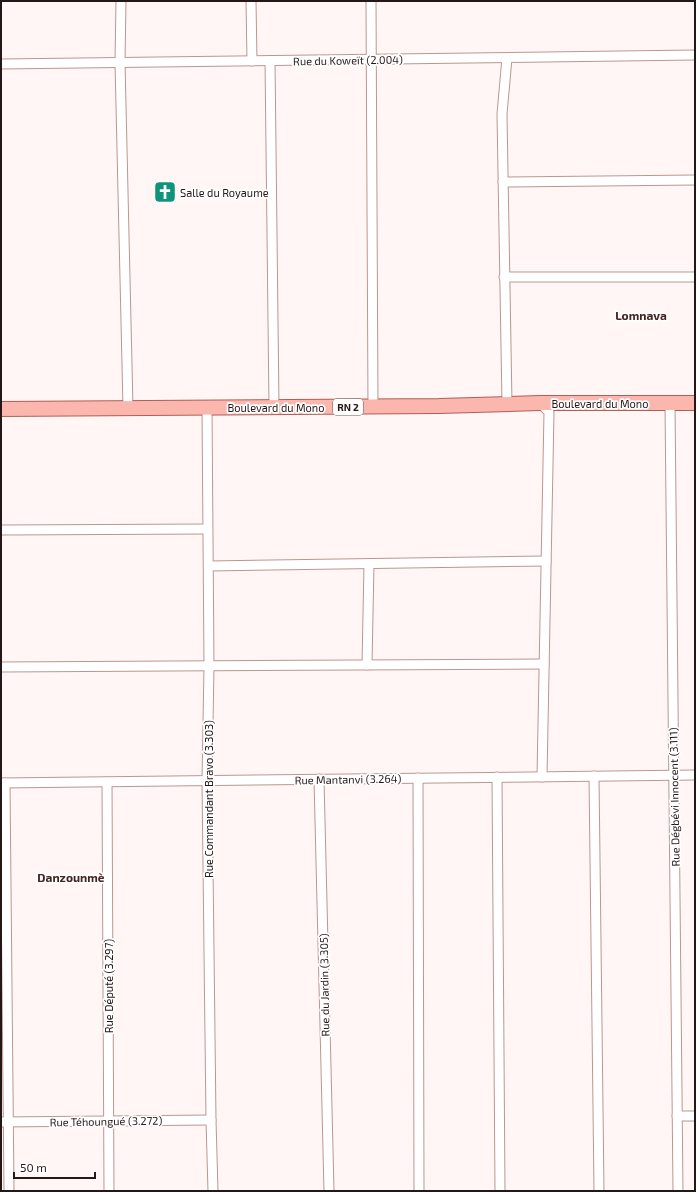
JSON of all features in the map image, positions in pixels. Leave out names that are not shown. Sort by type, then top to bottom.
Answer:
[{"type":"main road","name":"Boulevard du Mono","points":[[670,408],[695,403]]},
{"type":"main road","name":"Boulevard du Mono","points":[[1,409],[128,408],[207,411],[274,407],[507,404],[544,408]]},
{"type":"main road","name":"Boulevard du Mono","points":[[1,417],[207,411],[544,408],[670,408],[695,412]]},
{"type":"street","points":[[120,1],[128,408]]},
{"type":"street","points":[[251,1],[252,61]]},
{"type":"street","points":[[371,1],[373,406]]},
{"type":"street","name":"Rue du Koweït (2.004)","points":[[1,64],[695,55]]},
{"type":"street","points":[[507,58],[502,114],[507,404]]},
{"type":"street","points":[[270,60],[274,407]]},
{"type":"street","points":[[504,182],[695,180]]},
{"type":"street","points":[[504,277],[695,277]]},
{"type":"street","points":[[542,777],[546,561],[544,408]]},
{"type":"street","name":"Rue Dégbévi Innocent (3.111)","points":[[670,408],[678,1191]]},
{"type":"street","name":"Rue Commandant Bravo (3.303)","points":[[207,411],[209,666],[207,780],[213,1191]]},
{"type":"street","points":[[1,530],[207,529]]},
{"type":"street","points":[[208,566],[546,561]]},
{"type":"street","points":[[367,665],[369,564]]},
{"type":"street","points":[[1,667],[544,664]]},
{"type":"street","name":"Rue Mantanvi (3.264)","points":[[3,783],[695,775]]},
{"type":"street","points":[[594,776],[599,1191]]},
{"type":"street","points":[[497,777],[500,1191]]},
{"type":"street","points":[[418,778],[419,1191]]},
{"type":"street","name":"Rue du Jardin (3.305)","points":[[319,779],[328,1191]]},
{"type":"street","name":"Rue Député (3.297)","points":[[107,782],[109,1191]]},
{"type":"street","points":[[3,783],[5,1122],[9,1191]]},
{"type":"street","points":[[677,1116],[695,1116]]},
{"type":"street","name":"Rue Téhoungué (3.272)","points":[[5,1122],[211,1120]]},
{"type":"place","name":"Salle du Royaume","points":[[165,192]]},
{"type":"district","name":"Lomnava","points":[[641,315]]},
{"type":"district","name":"Danzounmè","points":[[71,877]]}]
